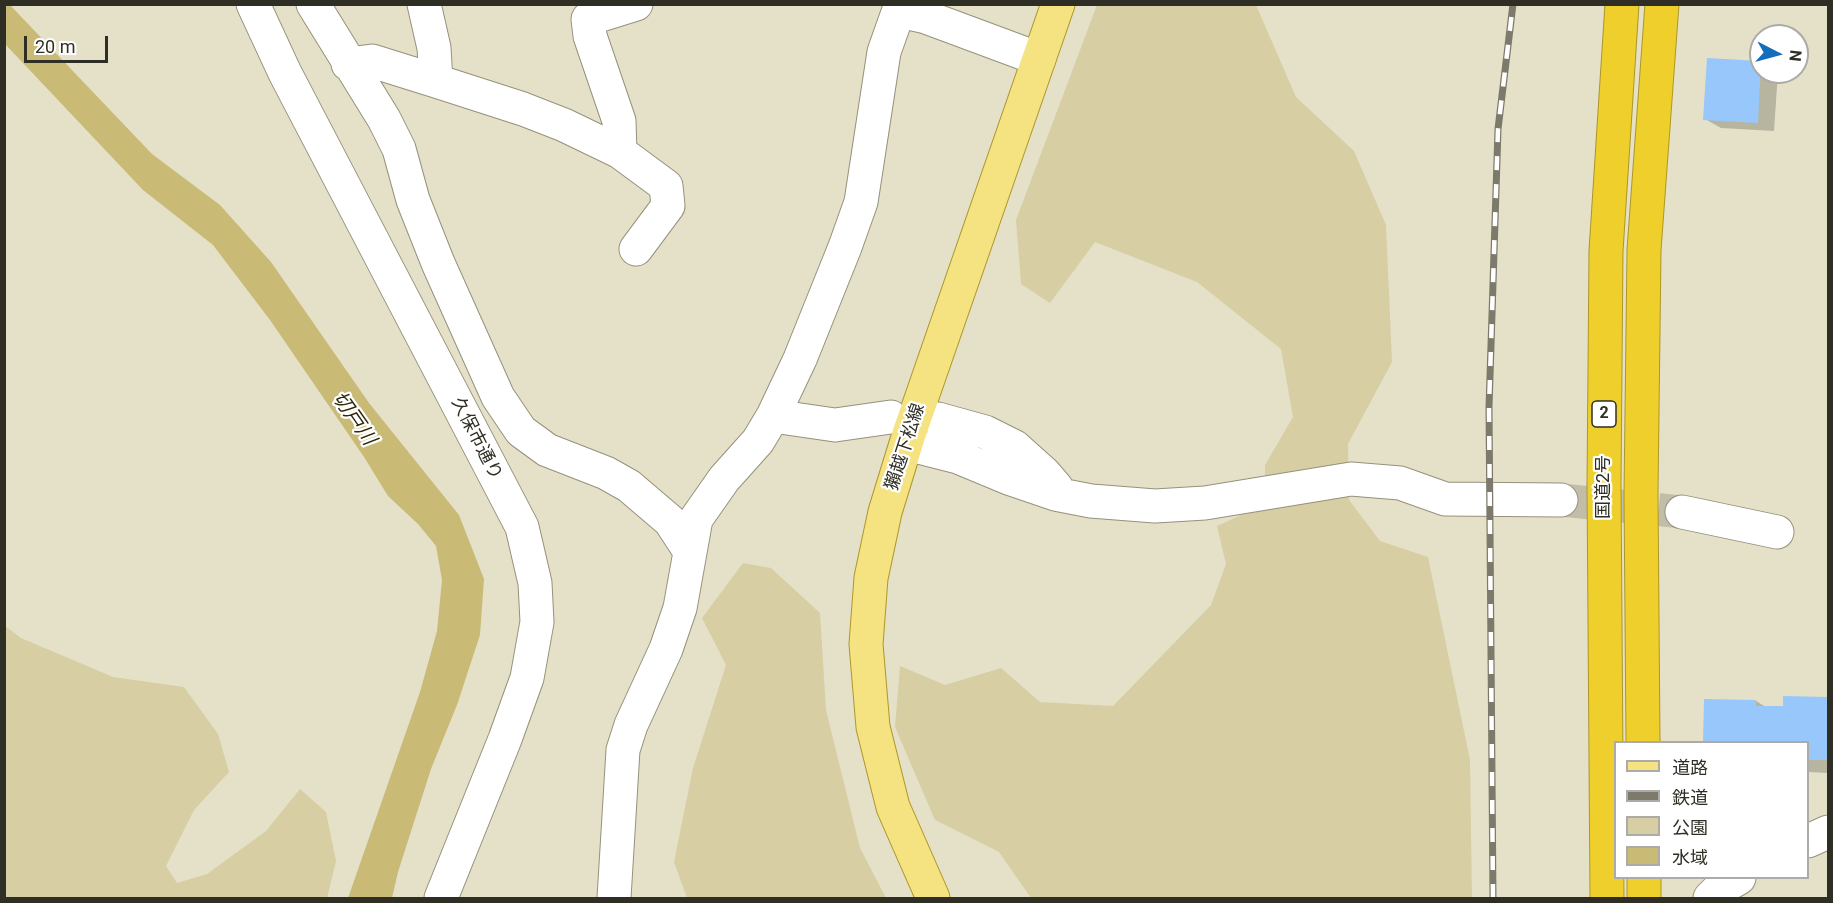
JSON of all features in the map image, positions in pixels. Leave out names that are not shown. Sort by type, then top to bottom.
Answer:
[{"type":"highway","name":"国道2号","points":[[1607,898],[1604,497],[1606,251],[1622,4]]},
{"type":"highway","name":"国道2号","points":[[1643,741],[1641,494],[1644,250],[1662,4]]},
{"type":"highway","points":[[1644,879],[1644,898]]},
{"type":"main road","name":"獺越下松線","points":[[933,898],[893,807],[873,727],[866,644],[873,567],[899,430],[1058,4]]},
{"type":"street","name":"久保市通り","points":[[253,4],[285,73],[522,527],[535,583],[537,622],[527,678],[505,740],[441,898]]},
{"type":"street","points":[[313,4],[384,119],[399,149],[413,200],[438,263],[498,397],[521,430],[547,450],[606,473],[629,486],[670,521],[689,550]]},
{"type":"street","points":[[424,4],[434,48],[436,81]]},
{"type":"street","points":[[620,152],[619,121],[590,36],[588,19],[636,4]]},
{"type":"street","points":[[614,898],[623,750],[631,725],[666,650],[680,608],[696,519],[705,503],[724,479],[758,441],[773,416],[800,359],[845,247],[861,202],[884,52],[900,8],[1039,59]]},
{"type":"street","points":[[348,64],[372,61],[523,109],[564,125],[620,152],[666,186],[668,206],[636,249]]},
{"type":"street","points":[[773,416],[835,425],[899,430],[1011,479],[1055,494],[1091,501],[1155,506],[1205,503],[1351,479],[1400,483],[1445,499],[1561,500]]},
{"type":"street","points":[[938,419],[985,432],[1015,447],[1056,487],[1055,494]]},
{"type":"street","points":[[1682,512],[1777,532]]},
{"type":"street","points":[[1809,841],[1828,832]]},
{"type":"street","points":[[1710,898],[1718,890],[1737,879]]},
{"type":"green space","points":[[1097,5],[1256,5],[1296,97],[1354,151],[1386,225],[1392,362],[1348,444],[1349,500],[1380,541],[1428,557],[1470,760],[1472,898],[1031,898],[999,852],[935,820],[895,727],[900,666],[945,685],[1001,668],[1040,702],[1113,706],[1211,605],[1226,564],[1217,526],[1265,504],[1265,465],[1293,417],[1281,349],[1197,282],[1095,242],[1050,303],[1021,284],[1016,220]]},
{"type":"green space","points":[[743,563],[771,568],[820,613],[826,710],[860,848],[886,898],[687,898],[674,862],[693,768],[726,665],[702,618]]},
{"type":"green space","points":[[4,625],[21,638],[113,677],[184,687],[218,734],[229,772],[194,810],[166,866],[177,883],[207,874],[266,831],[300,789],[326,812],[336,861],[327,898],[5,898]]},
{"type":"water","name":"切戸川","points":[[5,4],[10,5],[152,154],[220,205],[271,262],[369,403],[459,515],[484,579],[480,635],[457,705],[431,769],[392,898],[348,898],[420,692],[437,631],[442,580],[436,546],[418,524],[388,496],[270,320],[213,245],[143,190],[5,44]]},
{"type":"building","points":[[1707,58],[1749,60],[1749,84],[1760,84],[1758,123],[1703,120]]},
{"type":"building","points":[[1783,696],[1828,697],[1828,760],[1809,760],[1809,741],[1703,741],[1704,699],[1756,700],[1756,706],[1783,706]]},
{"type":"tunnel","points":[[1561,500],[1682,512]]},
{"type":"railway","points":[[1493,898],[1489,407],[1498,129],[1513,4]]}]
